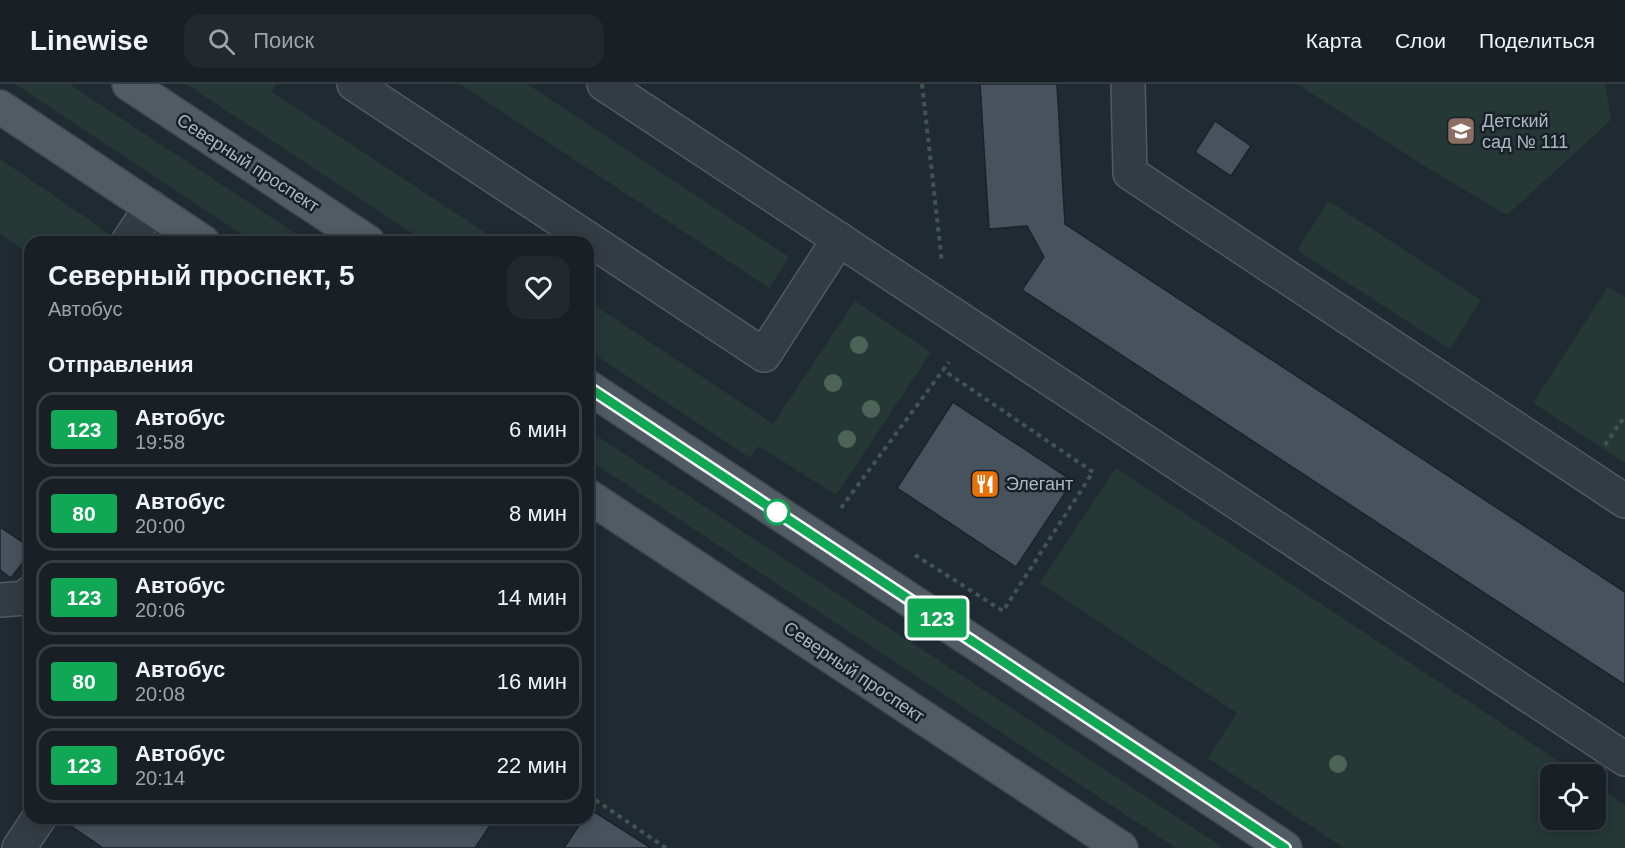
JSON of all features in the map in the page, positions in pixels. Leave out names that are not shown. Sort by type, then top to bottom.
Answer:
[{"type":"main road","name":"Северный проспект","points":[[129,84],[359,236]]},
{"type":"main road","points":[[0,107],[194,236]]},
{"type":"main road","points":[[594,391],[1285,848]]},
{"type":"main road","name":"Северный проспект","points":[[594,500],[1121,848]]},
{"type":"street","points":[[354,84],[584,236]]},
{"type":"street","points":[[604,84],[1625,759]]},
{"type":"street","points":[[1128,84],[1130,173],[1625,501]]},
{"type":"street","points":[[132,236],[151,207]]},
{"type":"street","points":[[594,243],[764,355],[839,239]]},
{"type":"street","points":[[0,600],[24,598]]},
{"type":"street","points":[[19,848],[35,824]]},
{"type":"path","points":[[922,84],[942,264]]},
{"type":"path","points":[[837,514],[949,362]]},
{"type":"path","points":[[908,550],[1003,611],[1094,472],[943,370]]},
{"type":"path","points":[[842,507],[851,513]]},
{"type":"path","points":[[594,799],[666,848]]},
{"type":"green space","points":[[15,84],[69,84],[299,236],[244,236]]},
{"type":"green space","points":[[186,84],[276,84],[272,92],[490,236],[416,236]]},
{"type":"green space","points":[[460,84],[527,84],[789,257],[769,288]]},
{"type":"green space","points":[[1297,84],[1605,84],[1611,120],[1507,215],[1431,170]]},
{"type":"green space","points":[[0,159],[107,232],[104,236],[24,236],[24,250],[0,234]]},
{"type":"green space","points":[[1329,201],[1481,300],[1450,349],[1297,250]]},
{"type":"green space","points":[[1608,287],[1625,297],[1625,463],[1533,403]]},
{"type":"green space","points":[[855,301],[931,352],[836,495],[759,446],[750,458],[594,354],[594,305],[773,424]]},
{"type":"green space","points":[[594,434],[1224,848],[1176,848],[594,463]]},
{"type":"green space","points":[[1116,468],[1563,764],[1540,764],[1540,830],[1606,830],[1606,793],[1625,805],[1625,848],[1344,848],[1208,758],[1237,713],[1040,583]]},
{"type":"building","points":[[980,84],[1057,84],[1065,224],[1625,592],[1625,685],[1022,290],[1044,257],[1027,226],[989,229]]},
{"type":"building","points":[[1215,121],[1251,146],[1231,176],[1195,152]]},
{"type":"building","name":"Элегант","points":[[953,402],[1073,481],[1016,567],[897,488]]},
{"type":"building","points":[[0,527],[24,543],[24,561],[11,578],[0,570]]},
{"type":"building","points":[[594,812],[651,848],[564,848],[580,824],[594,824]]},
{"type":"building","points":[[68,824],[491,824],[475,848],[103,848]]},
{"type":"bus line","name":"123","points":[[594,391],[1285,848]]},
{"type":"place","name":"Детский сад № 111","points":[[1461,131]]},
{"type":"place","name":"Элегант","points":[[985,484]]}]
